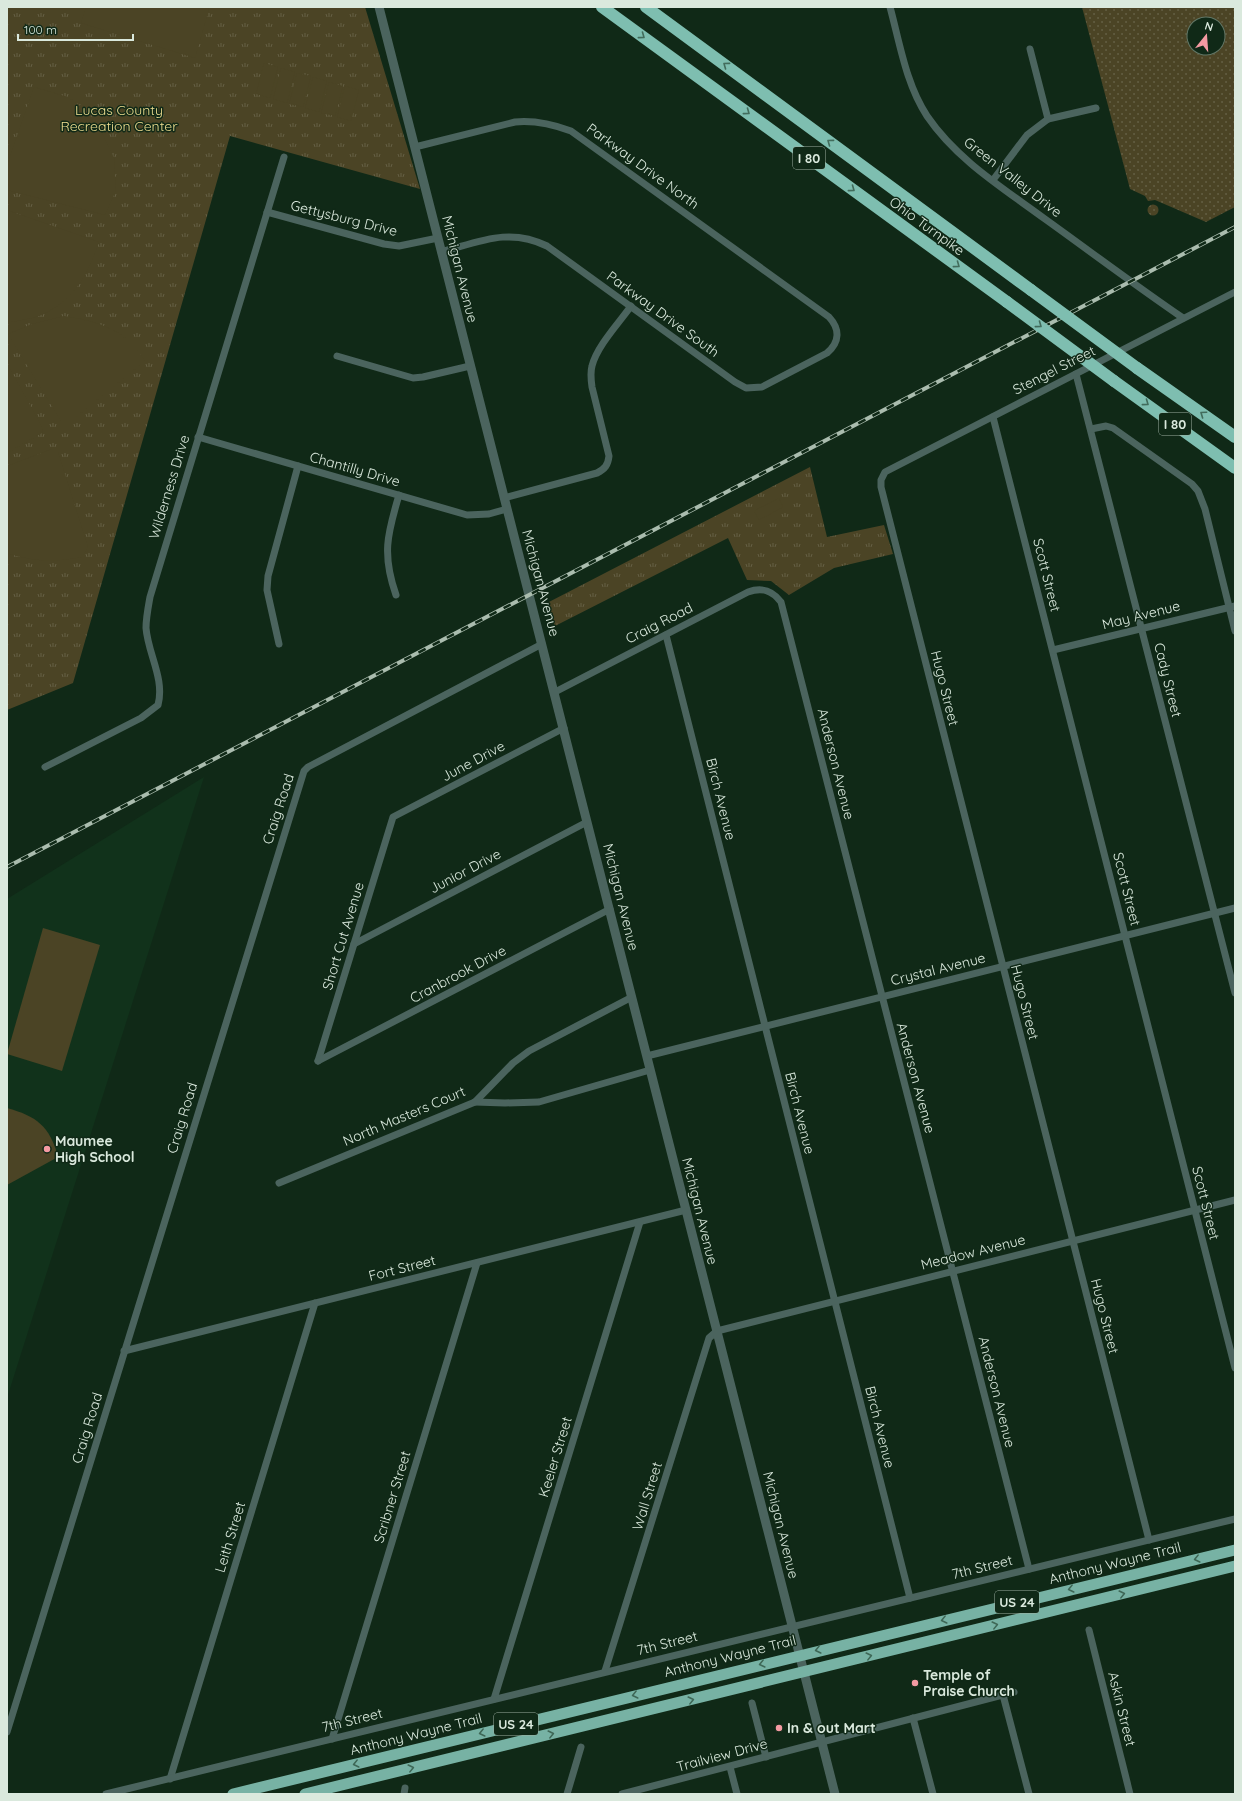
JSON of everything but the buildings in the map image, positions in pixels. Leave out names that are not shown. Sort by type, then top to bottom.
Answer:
[{"type":"highway","name":"Ohio Turnpike","points":[[602,7],[1235,468]]},
{"type":"highway","name":"Ohio Turnpike","points":[[646,7],[1137,368],[1235,437]]},
{"type":"highway","name":"Anthony Wayne Trail","points":[[233,1794],[1235,1550]]},
{"type":"highway","name":"US 24","points":[[305,1794],[1235,1566]]},
{"type":"street","name":"Michigan Avenue","points":[[379,7],[835,1794]]},
{"type":"street","name":"Green Valley Drive","points":[[890,7],[906,69],[915,94],[927,116],[951,145],[993,180],[1183,318]]},
{"type":"street","points":[[1030,49],[1048,119]]},
{"type":"street","points":[[993,180],[1027,135],[1048,119],[1096,108]]},
{"type":"street","name":"Parkway Drive North","points":[[415,147],[515,122],[528,121],[551,124],[571,130],[829,317]]},
{"type":"street","name":"Wilderness Drive","points":[[45,767],[141,718],[158,705],[160,690],[146,629],[150,597],[284,157]]},
{"type":"street","name":"Gettysburg Drive","points":[[267,212],[388,245],[399,246],[438,238]]},
{"type":"street","name":"Parkway Drive South","points":[[442,252],[507,236],[525,238],[547,246],[734,382],[746,388],[762,387],[834,348],[837,340],[837,328],[829,317]]},
{"type":"street","name":"Stengel Street","points":[[885,472],[1235,292]]},
{"type":"street","points":[[504,498],[597,473],[605,469],[609,456],[592,388],[592,367],[596,355],[631,306]]},
{"type":"street","points":[[337,356],[413,378],[470,366]]},
{"type":"street","name":"Cady Street","points":[[1076,374],[1235,993]]},
{"type":"street","name":"Scott Street","points":[[993,417],[1235,1368]]},
{"type":"street","points":[[1091,428],[1106,426],[1113,428],[1192,484],[1198,491],[1205,510],[1232,606],[1235,631]]},
{"type":"street","name":"Chantilly Drive","points":[[198,437],[467,515],[489,514],[507,509]]},
{"type":"street","points":[[279,644],[267,590],[268,576],[298,466]]},
{"type":"street","name":"Hugo Street","points":[[885,472],[881,480],[881,487],[1149,1540]]},
{"type":"street","points":[[396,595],[390,578],[387,542],[389,529],[399,495]]},
{"type":"street","name":"Craig Road","points":[[555,692],[748,592],[761,589],[776,595]]},
{"type":"street","name":"Anderson Avenue","points":[[776,595],[781,602],[1029,1569]]},
{"type":"street","name":"May Avenue","points":[[1053,650],[1232,606]]},
{"type":"street","name":"Birch Avenue","points":[[666,634],[910,1598]]},
{"type":"street","name":"Craig Road","points":[[7,1732],[304,771],[308,767],[542,644]]},
{"type":"street","name":"June Drive","points":[[393,817],[564,728]]},
{"type":"street","name":"Short Cut Avenue","points":[[318,1062],[393,817]]},
{"type":"street","name":"Junior Drive","points":[[354,944],[588,822]]},
{"type":"street","name":"Crystal Avenue","points":[[646,1056],[1235,908]]},
{"type":"street","name":"Cranbrook Drive","points":[[318,1062],[610,909]]},
{"type":"street","name":"North Masters Court","points":[[278,1183],[475,1102],[513,1063],[529,1051],[632,997]]},
{"type":"street","points":[[475,1102],[538,1102],[650,1070]]},
{"type":"street","name":"Meadow Avenue","points":[[717,1331],[1235,1200]]},
{"type":"street","name":"Fort Street","points":[[124,1351],[686,1210]]},
{"type":"street","name":"Keeler Street","points":[[494,1699],[640,1222]]},
{"type":"street","name":"Scribner Street","points":[[332,1739],[477,1263]]},
{"type":"street","name":"Leith Street","points":[[170,1779],[315,1303]]},
{"type":"street","name":"Wall Street","points":[[605,1671],[709,1338],[717,1331]]},
{"type":"street","name":"7th Street","points":[[106,1794],[605,1671],[1235,1519]]},
{"type":"street","name":"Askin Street","points":[[1089,1630],[1130,1794]]},
{"type":"street","name":"Trailview Drive","points":[[622,1794],[638,1792],[1014,1692]]},
{"type":"street","points":[[1003,1695],[1029,1794]]},
{"type":"street","points":[[752,1703],[766,1757]]},
{"type":"street","points":[[913,1718],[933,1794]]},
{"type":"street","points":[[567,1794],[581,1747]]},
{"type":"street","points":[[730,1767],[737,1794]]},
{"type":"shaded area","name":"Maumee High School","points":[[204,777],[7,1398],[7,899]]},
{"type":"green space","name":"Lucas County Recreation Center","points":[[7,7],[365,7],[420,189],[230,136],[73,683],[7,710]]},
{"type":"green space","points":[[86,7],[202,7],[209,9],[195,58],[81,23]]},
{"type":"green space","points":[[1082,7],[1235,7],[1235,207],[1206,222],[1155,200],[1148,201],[1145,196],[1130,189]]},
{"type":"green space","points":[[264,63],[278,67],[270,98],[256,94]]},
{"type":"green space","points":[[281,68],[295,72],[287,103],[273,99]]},
{"type":"green space","points":[[297,73],[311,76],[303,107],[289,104]]},
{"type":"green space","points":[[313,77],[327,81],[319,112],[305,108]]},
{"type":"green space","points":[[329,82],[343,86],[335,116],[321,113]]},
{"type":"green space","points":[[345,86],[359,90],[351,121],[337,117]]},
{"type":"green space","points":[[34,87],[68,97],[86,110],[103,135],[114,158],[116,190],[105,215],[7,190],[7,165]]},
{"type":"green space","points":[[1153,204],[1157,206],[1159,210],[1157,214],[1153,216],[1149,214],[1147,210],[1149,206]]},
{"type":"green space","points":[[7,210],[99,242],[84,276],[70,295],[51,310],[39,316],[11,322],[7,322]]},
{"type":"green space","points":[[64,316],[100,324],[120,334],[129,341],[145,361],[71,421],[61,421],[8,334],[32,324]]},
{"type":"green space","points":[[7,363],[43,429],[42,433],[7,453]]},
{"type":"green space","points":[[52,449],[58,452],[88,547],[82,557],[63,560],[35,560],[7,553],[7,466]]},
{"type":"green space","points":[[810,467],[827,537],[884,525],[893,554],[834,568],[789,595],[771,581],[747,580],[728,538],[555,626],[547,603]]},
{"type":"green space","points":[[779,498],[783,507],[759,520],[754,511]]},
{"type":"green space","points":[[43,928],[100,945],[62,1071],[7,1054]]},
{"type":"green space","points":[[7,1108],[26,1115],[40,1124],[51,1137],[58,1157],[7,1185]]},
{"type":"railway","points":[[7,867],[1235,227]]},
{"type":"place","name":"Maumee High School","points":[[47,1149]]},
{"type":"place","name":"Temple of Praise Church","points":[[915,1683]]},
{"type":"place","name":"In & out Mart","points":[[779,1728]]}]
